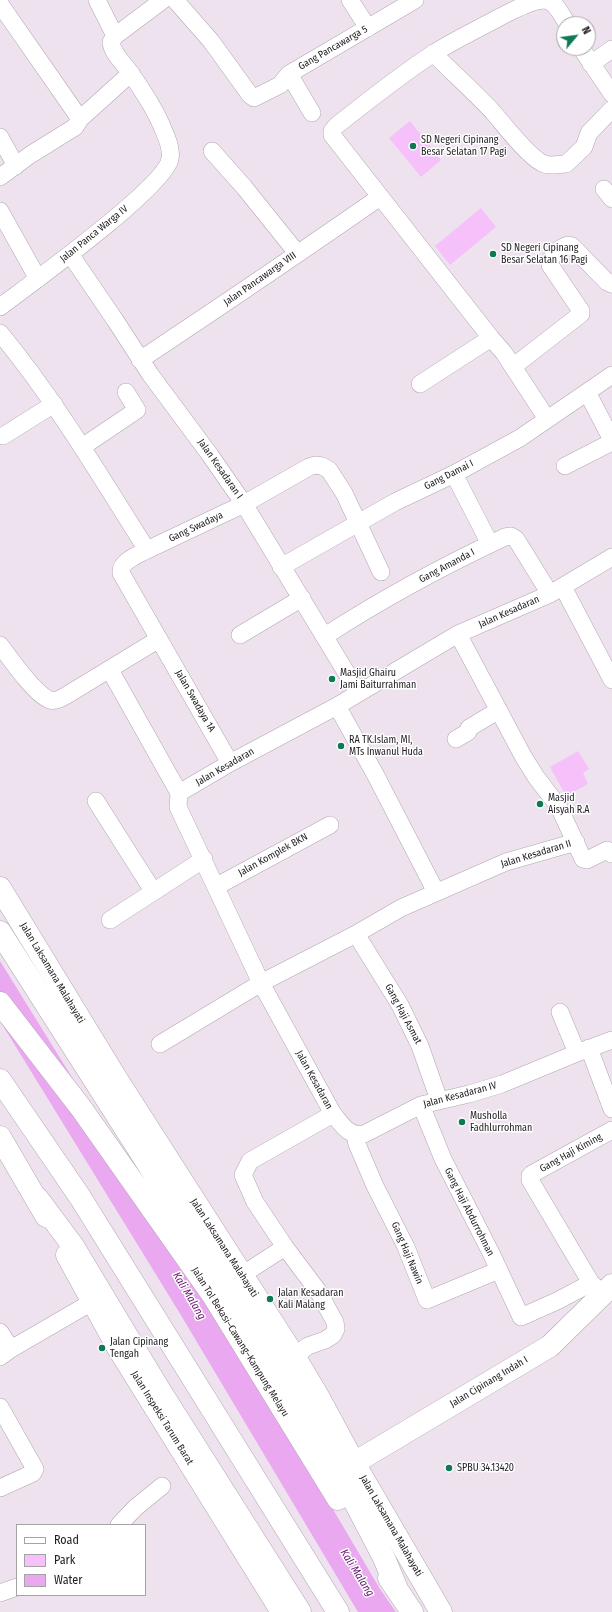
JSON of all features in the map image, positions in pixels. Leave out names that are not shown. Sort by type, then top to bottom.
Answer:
[{"type":"main road","name":"Jalan Laksamana Malahayati","points":[[0,888],[116,1078],[294,1356],[319,1398],[354,1463],[441,1612]]},
{"type":"main road","points":[[0,932],[315,1426],[384,1558],[397,1589]]},
{"type":"main road","name":"Jalan Tol Bekasi–Cawang–Kampung Melayu","points":[[0,1003],[81,1108],[214,1297],[376,1560],[412,1612]]},
{"type":"main road","points":[[0,1080],[80,1197],[338,1612]]},
{"type":"main road","name":"Jalan Inspeksi Tarum Barat","points":[[0,1137],[38,1199],[118,1348],[282,1612]]},
{"type":"main road","points":[[38,1199],[73,1246],[157,1386],[300,1612]]},
{"type":"main road","name":"Jalan Cipinang Indah I","points":[[354,1463],[550,1346],[602,1288]]},
{"type":"street","points":[[4,0],[0,3],[80,119]]},
{"type":"street","points":[[97,0],[115,36]]},
{"type":"street","points":[[0,177],[30,155],[75,126],[80,119],[131,73],[111,48],[111,42],[115,36],[163,0]]},
{"type":"street","name":"Gang Pancawarga 5","points":[[175,0],[211,41],[250,95],[254,98],[280,85],[289,74],[415,0]]},
{"type":"street","points":[[350,0],[368,28]]},
{"type":"street","points":[[547,419],[514,366],[380,197],[332,135],[332,131],[406,72],[433,53],[464,35],[522,6],[537,1],[546,0],[554,5],[562,16]]},
{"type":"street","points":[[591,64],[612,49]]},
{"type":"street","points":[[433,53],[492,111],[532,155],[542,163],[549,166],[555,164],[566,164],[584,147],[589,133],[612,110]]},
{"type":"street","points":[[586,56],[612,94]]},
{"type":"street","name":"Jalan Panca Warga IV","points":[[0,307],[70,254],[131,204],[160,176],[170,160],[170,148],[163,128],[131,73]]},
{"type":"street","points":[[289,74],[312,113]]},
{"type":"street","points":[[0,137],[16,166]]},
{"type":"street","points":[[212,150],[297,253]]},
{"type":"street","name":"Jalan Pancawarga VIII","points":[[140,360],[380,197]]},
{"type":"street","points":[[0,211],[38,279]]},
{"type":"street","points":[[514,366],[581,314],[581,311],[550,265],[550,260],[553,255],[560,249],[568,245],[572,246],[607,282],[612,283]]},
{"type":"street","name":"Jalan Kesadaran I","points":[[70,254],[140,360],[244,504],[358,692]]},
{"type":"street","points":[[0,334],[28,368],[54,404],[147,550]]},
{"type":"street","points":[[420,384],[491,338]]},
{"type":"street","name":"Gang Damai I","points":[[281,567],[395,502],[454,474],[520,438],[612,375]]},
{"type":"street","points":[[82,447],[137,410],[126,392]]},
{"type":"street","points":[[566,466],[612,441],[587,392]]},
{"type":"street","points":[[3,436],[54,404]]},
{"type":"street","name":"Gang Swadaya","points":[[159,639],[121,573],[121,570],[125,564],[147,550],[244,504],[315,465],[322,466],[329,470],[344,493],[358,523]]},
{"type":"street","points":[[454,474],[490,544]]},
{"type":"street","points":[[358,523],[381,572]]},
{"type":"street","name":"Gang Amanda I","points":[[325,636],[364,611],[505,537],[514,537],[556,590]]},
{"type":"street","name":"Jalan Kesadaran","points":[[355,1135],[348,1132],[333,1114],[261,983],[217,886],[178,807],[179,793],[230,763],[337,706],[358,692],[458,634],[556,590],[612,556]]},
{"type":"street","points":[[556,590],[612,680]]},
{"type":"street","points":[[240,635],[302,598]]},
{"type":"street","name":"Jalan Kesadaran II","points":[[160,1044],[261,983],[356,934],[401,908],[506,862],[576,842],[559,808],[526,762],[499,710],[480,678],[458,634]]},
{"type":"street","points":[[0,645],[24,678],[42,695],[50,700],[57,700],[110,670],[159,639]]},
{"type":"street","name":"Jalan Swadaya 1A","points":[[159,639],[230,763]]},
{"type":"street","points":[[110,670],[179,793]]},
{"type":"street","points":[[337,706],[375,774],[436,892]]},
{"type":"street","points":[[456,739],[468,732],[469,728],[499,710]]},
{"type":"street","points":[[96,801],[153,891]]},
{"type":"street","name":"Jalan Komplek BKN","points":[[217,886],[330,824]]},
{"type":"street","points":[[576,842],[584,860],[605,850],[609,850],[612,854]]},
{"type":"street","points":[[110,920],[204,859]]},
{"type":"street","name":"Gang Haji Asmat","points":[[356,934],[400,1005],[420,1046],[439,1100]]},
{"type":"street","points":[[560,1012],[583,1050],[612,1109]]},
{"type":"street","name":"Jalan Kesadaran IV","points":[[355,1135],[364,1134],[421,1105],[469,1094],[502,1084],[583,1050],[612,1040]]},
{"type":"street","name":"Gang Haji Abdurrohman","points":[[421,1105],[443,1159],[521,1317],[557,1301],[602,1288]]},
{"type":"street","points":[[294,1356],[308,1346],[325,1340],[333,1335],[336,1329],[335,1322],[318,1291],[285,1247],[255,1202],[243,1175],[250,1161],[333,1114]]},
{"type":"street","name":"Gang Haji Kiming","points":[[602,1288],[530,1180],[530,1176],[612,1130]]},
{"type":"street","name":"Gang Haji Nawin","points":[[355,1135],[356,1144],[406,1247],[427,1300],[499,1270]]},
{"type":"street","points":[[242,1275],[285,1247]]},
{"type":"street","points":[[0,1332],[6,1353],[92,1302]]},
{"type":"street","points":[[0,1407],[35,1469],[33,1473],[0,1488]]},
{"type":"street","points":[[120,1524],[135,1508],[162,1486]]},
{"type":"street","points":[[0,1593],[16,1587]]},
{"type":"green space","points":[[410,121],[441,160],[421,177],[389,138]]},
{"type":"green space","points":[[481,208],[496,227],[450,265],[435,246]]},
{"type":"green space","points":[[578,751],[589,769],[583,773],[588,784],[566,796],[550,767]]},
{"type":"water","name":"Kali Malang","points":[[0,961],[206,1294],[380,1589],[396,1612],[358,1612],[179,1312],[0,1021]]},
{"type":"place","name":"SD Negeri Cipinang Besar Selatan 17 Pagi","points":[[413,146]]},
{"type":"place","name":"SD Negeri Cipinang Besar Selatan 16 Pagi","points":[[493,254]]},
{"type":"place","name":"Masjid Ghairu Jami Baiturrahman","points":[[332,679]]},
{"type":"place","name":"RA TK.Islam, MI, MTs Inwanul Huda","points":[[341,746]]},
{"type":"place","name":"Masjid Aisyah R.A","points":[[540,804]]},
{"type":"place","name":"Musholla Fadhlurrohman","points":[[462,1122]]},
{"type":"place","name":"Jalan Kesadaran Kali Malang","points":[[270,1299]]},
{"type":"place","name":"Jalan Cipinang Tengah","points":[[102,1348]]},
{"type":"place","name":"SPBU 34.13420","points":[[449,1468]]}]
